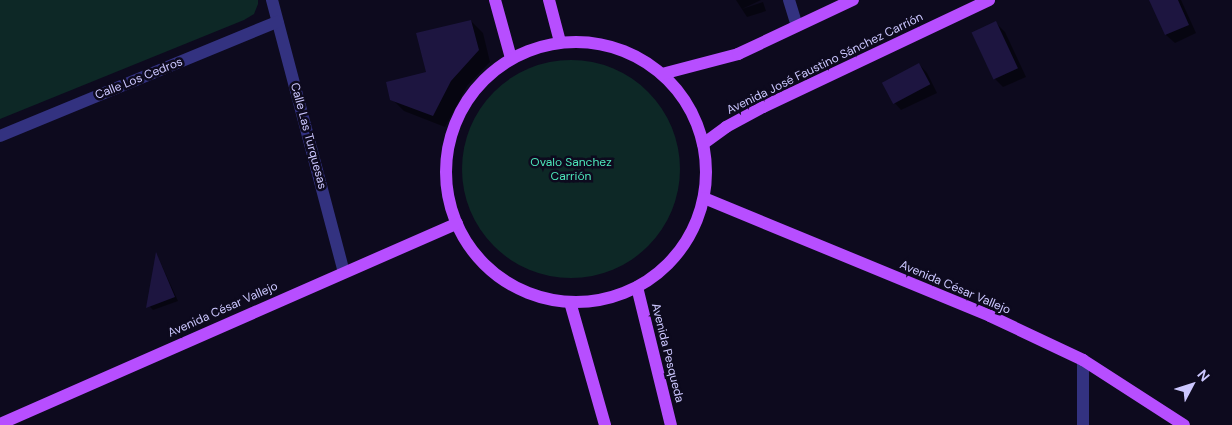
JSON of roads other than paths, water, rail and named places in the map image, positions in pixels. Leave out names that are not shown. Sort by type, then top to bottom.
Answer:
[{"type":"main road","points":[[495,0],[511,58]]},
{"type":"main road","points":[[549,0],[560,42]]},
{"type":"main road","points":[[662,74],[738,54],[853,0]]},
{"type":"main road","name":"Avenida José Faustino Sánchez Carrión","points":[[703,144],[726,127],[763,107],[989,0]]},
{"type":"main road","points":[[560,42],[587,42],[614,47],[639,58],[662,74],[680,94],[694,118],[703,144],[706,171],[704,198],[691,234],[668,265],[637,288],[604,299],[570,302],[541,297],[514,286],[484,263],[457,223],[447,186],[451,140],[460,113],[481,82],[511,58],[560,42]]},
{"type":"main road","name":"Avenida César Vallejo","points":[[704,198],[990,316],[1083,360],[1184,425]]},
{"type":"main road","name":"Avenida César Vallejo","points":[[0,424],[457,223]]},
{"type":"main road","name":"Avenida Pesqueda","points":[[637,288],[672,425]]},
{"type":"main road","points":[[570,302],[605,425]]},
{"type":"street","name":"Calle Las Turquesas","points":[[272,0],[344,272]]},
{"type":"street","points":[[789,0],[797,26]]},
{"type":"street","name":"Calle Los Cedros","points":[[0,136],[278,22]]},
{"type":"street","points":[[1083,360],[1083,425]]},
{"type":"park label","name":"Ovalo Sanchez Carrión","points":[[571,170]]}]
